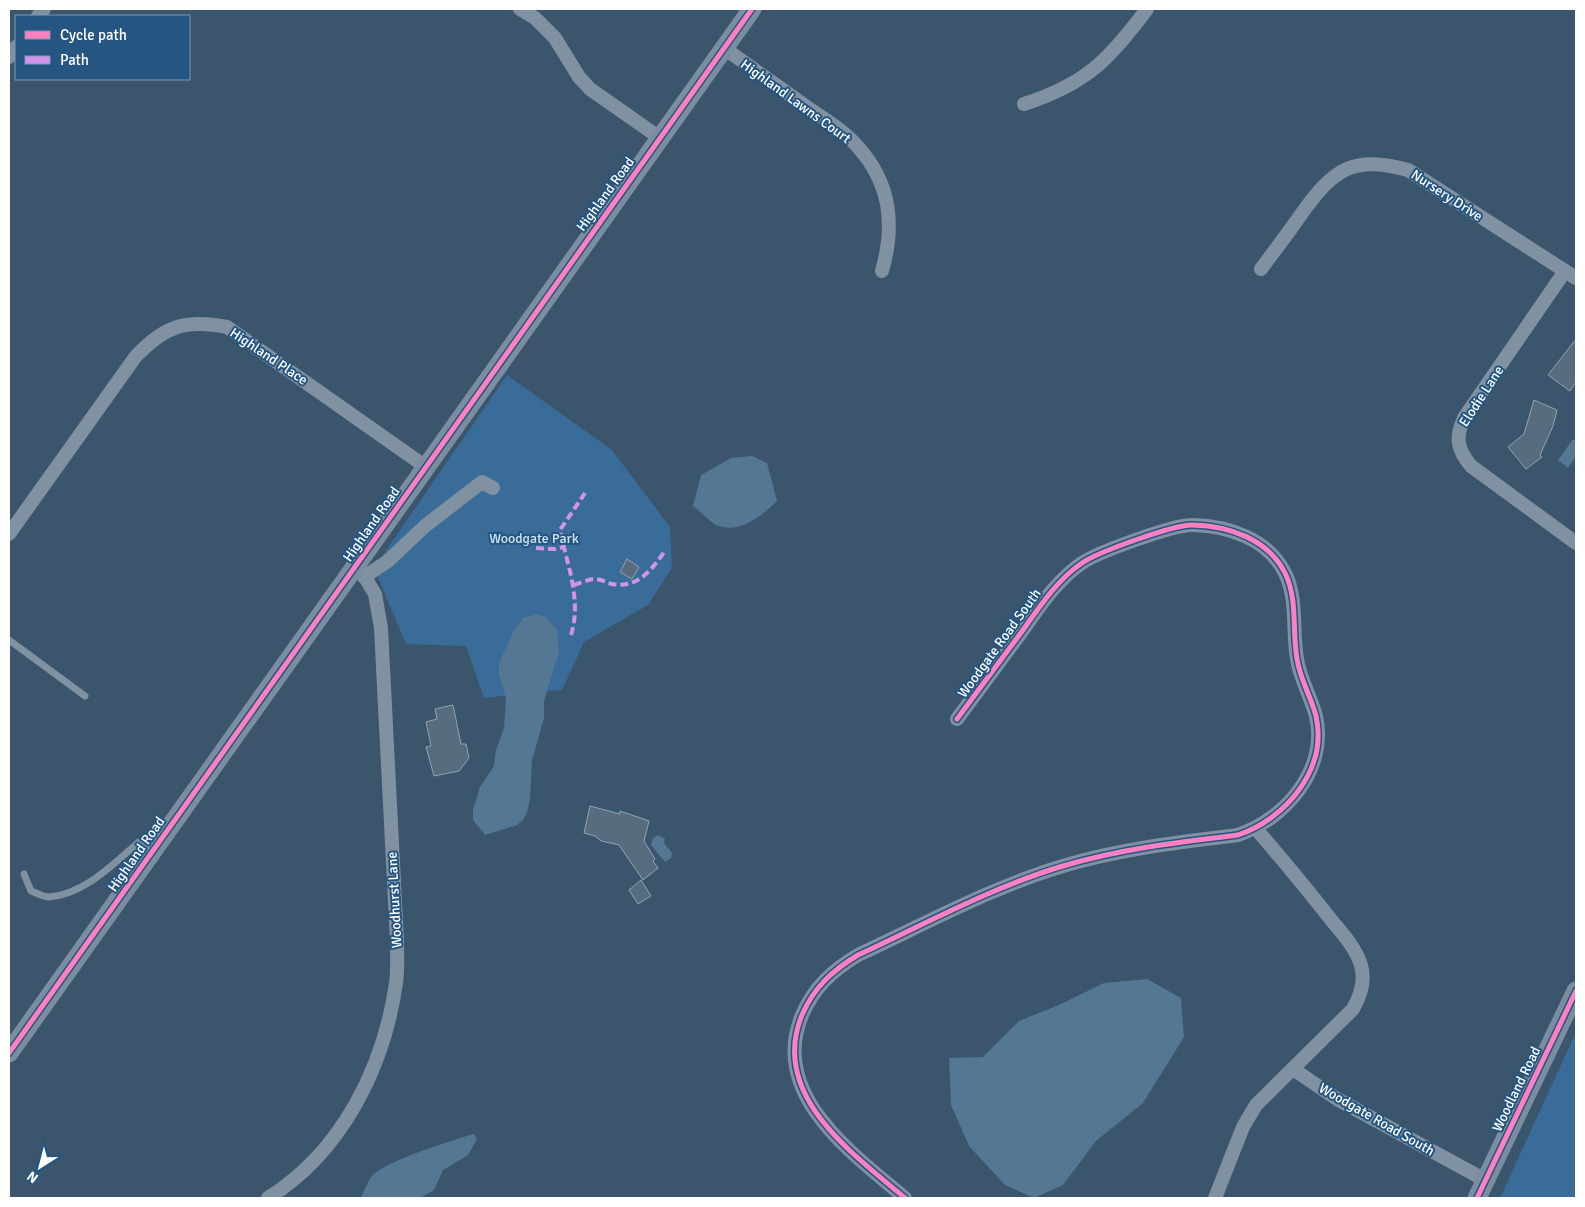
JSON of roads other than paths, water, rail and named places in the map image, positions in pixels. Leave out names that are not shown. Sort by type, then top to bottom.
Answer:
[{"type":"street","points":[[520,9],[535,18],[556,38],[579,77],[590,89],[660,138]]},
{"type":"street","name":"Highland Road","points":[[9,1053],[153,850],[361,570],[426,467],[752,9]]},
{"type":"street","points":[[1024,104],[1050,95],[1082,80],[1108,58],[1147,9]]},
{"type":"street","name":"Highland Lawns Court","points":[[724,48],[837,129],[858,146],[874,168],[884,192],[890,219],[889,245],[882,271]]},
{"type":"street","name":"Nursery Drive","points":[[1262,269],[1318,192],[1332,177],[1351,167],[1367,164],[1389,164],[1408,170],[1570,274]]},
{"type":"street","name":"Elodie Lane","points":[[1570,274],[1464,418],[1458,431],[1457,444],[1471,466],[1576,543]]},
{"type":"street","name":"Highland Place","points":[[9,534],[136,356],[166,330],[186,324],[206,323],[227,327],[426,467]]},
{"type":"street","points":[[361,570],[388,561],[425,526],[482,482],[492,488]]},
{"type":"street","name":"Woodgate Road South","points":[[905,1198],[866,1165],[825,1125],[811,1108],[801,1089],[795,1067],[795,1044],[799,1023],[808,1001],[822,983],[838,966],[858,955],[1016,882],[1064,866],[1112,855],[1238,835],[1256,829],[1279,813],[1297,792],[1308,775],[1315,756],[1318,737],[1316,716],[1298,669],[1293,639],[1290,585],[1284,572],[1270,552],[1236,531],[1191,525],[1122,544],[1083,562],[1056,585],[958,719]]},
{"type":"street","name":"Woodhurst Lane","points":[[268,1198],[288,1184],[329,1143],[364,1091],[379,1055],[397,981],[397,941],[380,628],[375,594],[361,570]]},
{"type":"street","points":[[1215,1198],[1243,1127],[1256,1104],[1273,1085],[1294,1069],[1353,1010],[1361,995],[1362,978],[1360,963],[1353,948],[1300,880],[1256,829]]},
{"type":"street","name":"Woodland Road","points":[[1477,1198],[1576,991]]},
{"type":"street","name":"Woodgate Road South","points":[[1294,1069],[1337,1099],[1485,1180]]},
{"type":"lane","points":[[9,640],[85,696]]},
{"type":"lane","points":[[24,874],[31,891],[48,898],[69,893],[92,881],[138,842],[153,850]]},
{"type":"park label","name":"Woodgate Park","points":[[534,538]]}]
